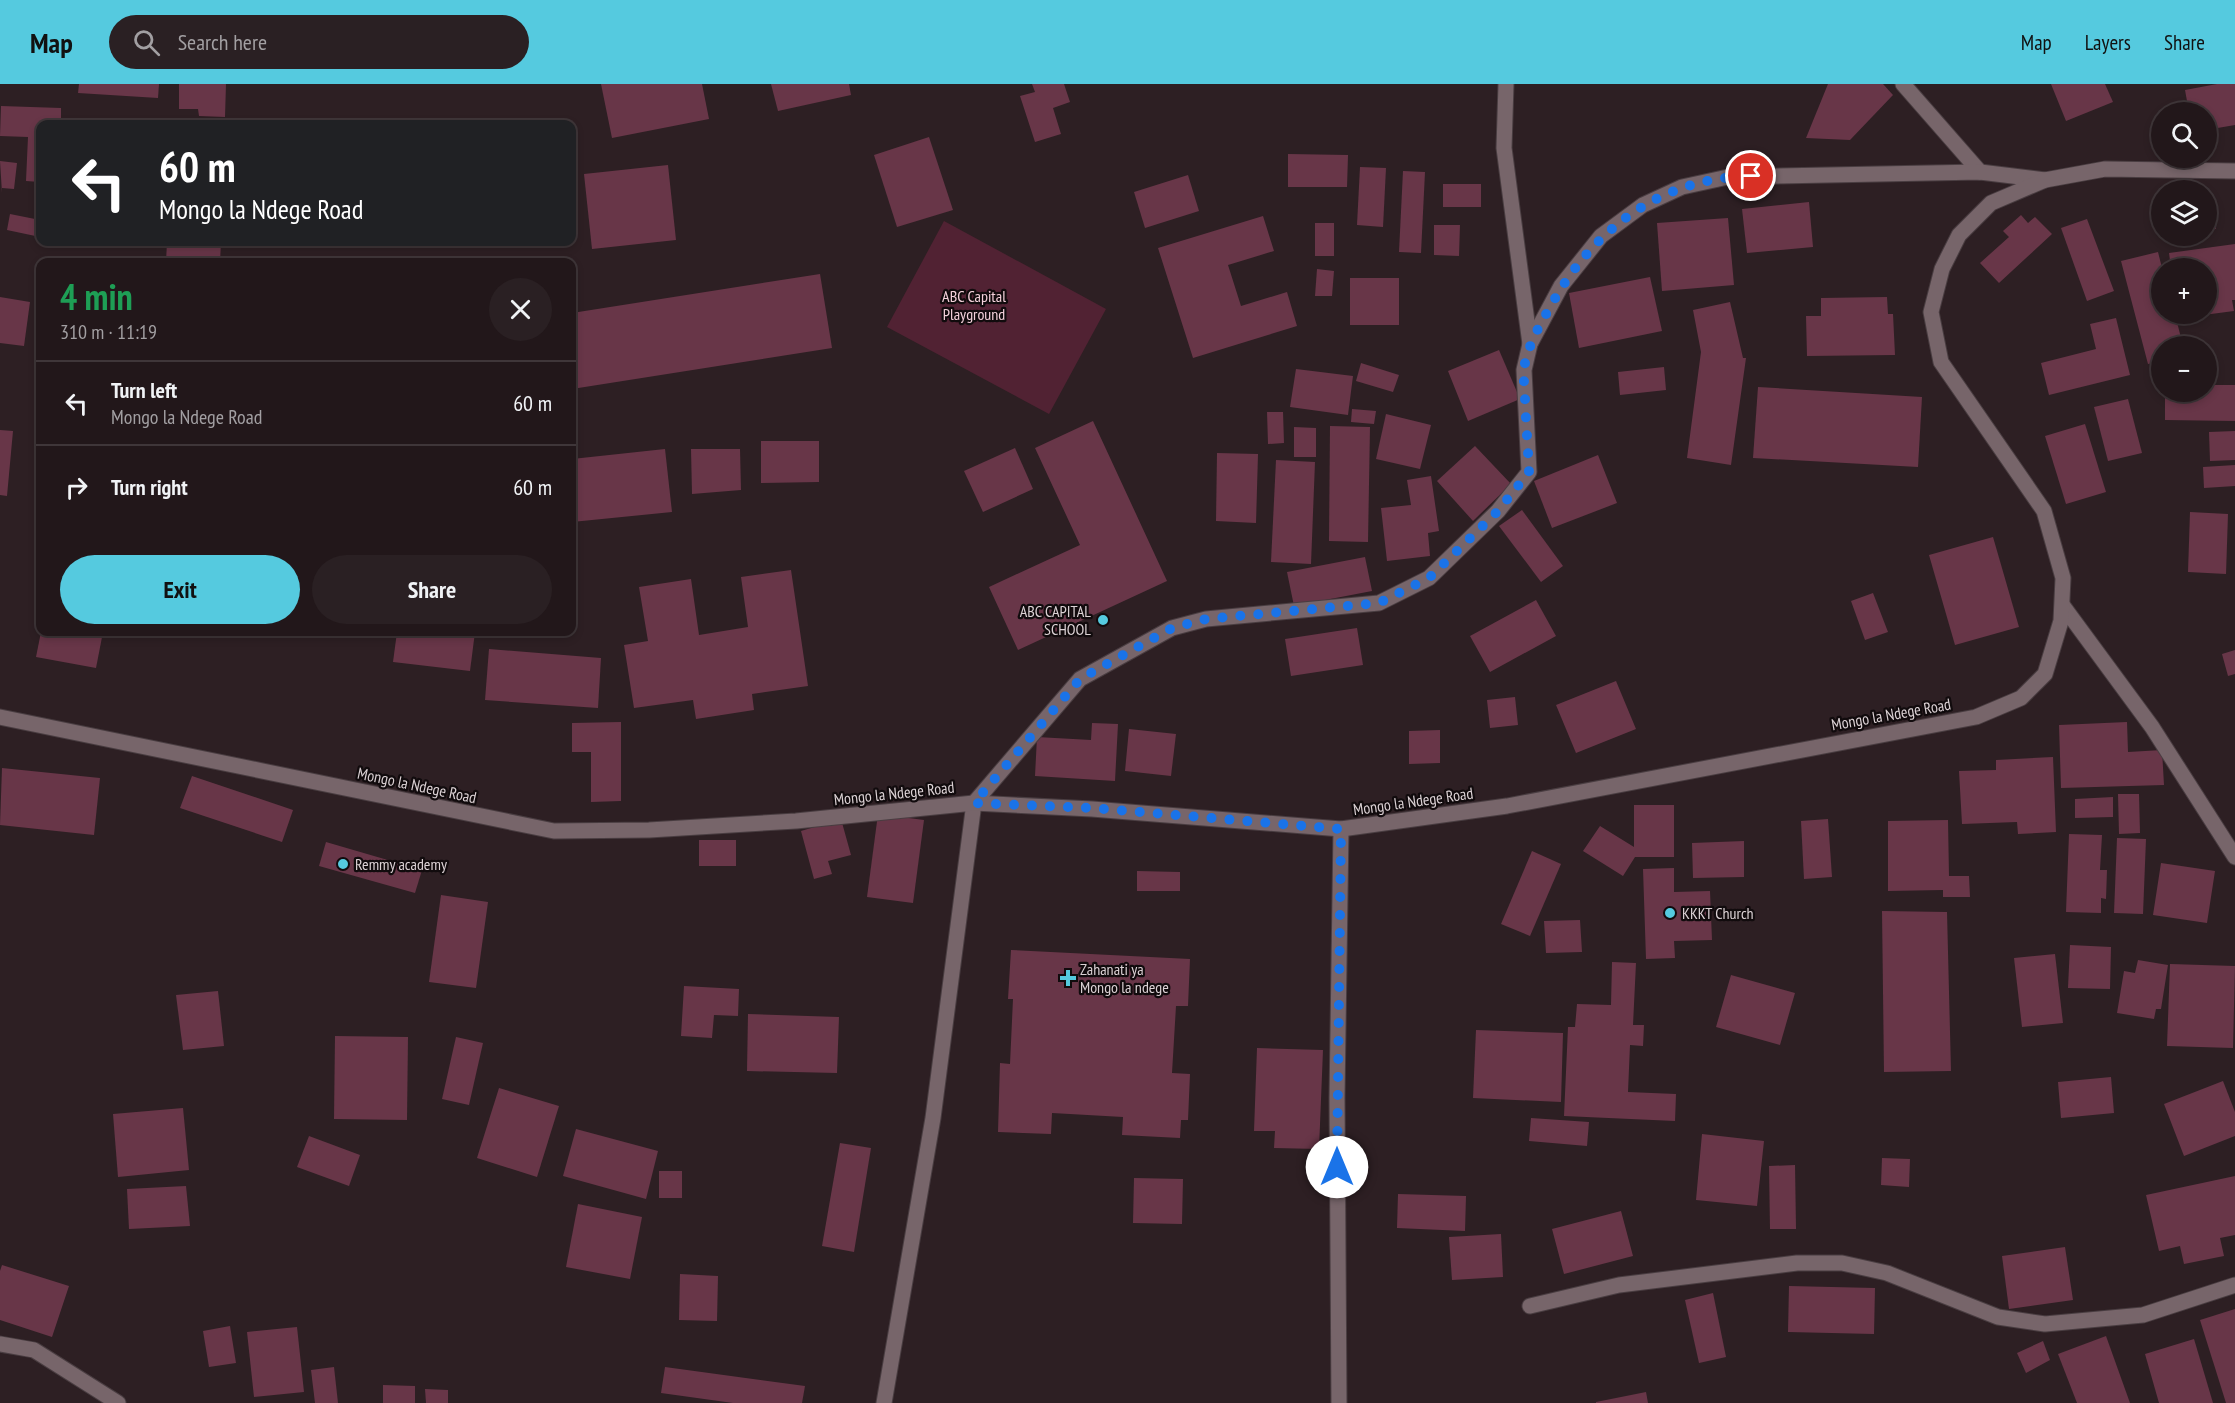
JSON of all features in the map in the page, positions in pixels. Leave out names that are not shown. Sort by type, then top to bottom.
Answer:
[{"type":"street","points":[[1506,84],[1504,148],[1530,344]]},
{"type":"street","points":[[1903,84],[1980,172]]},
{"type":"street","name":"Mongo la Ndege Road","points":[[0,717],[554,831],[649,830],[796,821],[974,803],[1092,808],[1341,829],[1508,806],[1976,717],[2021,698],[2045,674],[2061,621],[2063,578],[2044,511],[1941,362],[1931,312],[1942,270],[1959,236],[1991,203],[2045,180],[2105,169],[2235,171]]},
{"type":"street","points":[[884,1403],[933,1118],[974,803],[1080,679],[1172,628],[1206,619],[1379,603],[1429,578],[1498,511],[1529,472],[1524,370],[1530,344],[1561,286],[1601,236],[1643,205],[1682,187],[1728,177],[1980,172],[2045,180]]},
{"type":"street","points":[[2063,606],[2152,727],[2235,857]]},
{"type":"street","points":[[1339,1403],[1337,1098],[1341,829]]},
{"type":"street","points":[[1530,1306],[1619,1285],[1797,1263],[1842,1263],[1887,1273],[1998,1317],[2045,1324],[2143,1315],[2235,1285]]},
{"type":"street","points":[[0,1344],[34,1350],[118,1403]]},
{"type":"green space","name":"ABC Capital Playground","points":[[944,221],[1106,309],[1049,414],[887,327]]},
{"type":"building","points":[[79,84],[159,84],[158,98],[78,93]]},
{"type":"building","points":[[179,84],[226,84],[225,117],[199,116],[198,109],[179,109]]},
{"type":"building","points":[[601,84],[702,84],[709,119],[612,138]]},
{"type":"building","points":[[771,84],[849,84],[851,95],[778,111]]},
{"type":"building","points":[[1032,84],[1064,84],[1070,102],[1053,108],[1061,134],[1035,142],[1020,96],[1035,92]]},
{"type":"building","points":[[1828,84],[1883,84],[1893,95],[1850,140],[1806,138]]},
{"type":"building","points":[[2051,84],[2105,84],[2113,102],[2066,121]]},
{"type":"building","points":[[2217,84],[2235,84],[2235,125],[2217,128],[2217,102],[2187,102],[2185,90]]},
{"type":"building","points":[[1,106],[61,108],[61,120],[36,120],[36,182],[26,181],[28,137],[0,136]]},
{"type":"building","points":[[929,137],[953,210],[897,227],[874,155]]},
{"type":"building","points":[[1288,154],[1348,155],[1347,187],[1288,187]]},
{"type":"building","points":[[0,161],[17,163],[14,189],[2,188],[2,193]]},
{"type":"building","points":[[668,165],[676,240],[592,249],[584,174]]},
{"type":"building","points":[[1360,167],[1386,168],[1383,227],[1357,225]]},
{"type":"building","points":[[1403,171],[1425,172],[1421,253],[1399,252]]},
{"type":"building","points":[[1188,175],[1199,211],[1145,228],[1134,192]]},
{"type":"building","points":[[1443,184],[1481,184],[1481,207],[1443,207]]},
{"type":"building","points":[[1809,202],[1813,247],[1747,253],[1742,209]]},
{"type":"building","points":[[10,214],[36,219],[36,236],[7,230]]},
{"type":"building","points":[[2021,215],[2028,223],[2035,217],[2052,234],[1999,283],[1980,263],[2009,237],[2003,231]]},
{"type":"building","points":[[1263,216],[1274,251],[1228,265],[1241,306],[1287,292],[1297,326],[1193,358],[1158,248]]},
{"type":"building","points":[[1728,218],[1734,285],[1662,291],[1657,223]]},
{"type":"building","points":[[2087,219],[2114,291],[2087,301],[2061,228]]},
{"type":"building","points":[[1315,223],[1334,223],[1334,256],[1315,256]]},
{"type":"building","points":[[1434,225],[1460,225],[1459,256],[1434,255]]},
{"type":"building","points":[[2235,244],[2235,300],[2232,300],[2234,311],[2217,313],[2217,258],[2170,258],[2169,253]]},
{"type":"building","points":[[167,246],[221,246],[220,258],[166,258]]},
{"type":"building","points":[[2158,252],[2160,258],[2151,258],[2151,324],[2178,324],[2180,336],[2151,336],[2151,363],[2148,364],[2121,261]]},
{"type":"building","points":[[1317,269],[1334,271],[1332,296],[1315,296]]},
{"type":"building","points":[[820,274],[832,348],[576,388],[576,312]]},
{"type":"building","points":[[1650,277],[1662,331],[1579,348],[1569,293]]},
{"type":"building","points":[[1350,278],[1399,278],[1399,325],[1350,325]]},
{"type":"building","points":[[0,297],[30,302],[24,346],[0,343]]},
{"type":"building","points":[[1887,297],[1888,314],[1893,314],[1895,355],[1807,356],[1806,316],[1821,316],[1821,298]]},
{"type":"building","points":[[1730,302],[1743,358],[1746,358],[1731,465],[1687,458],[1701,352],[1693,310]]},
{"type":"building","points":[[2116,318],[2130,375],[2049,395],[2041,363],[2096,349],[2090,324]]},
{"type":"building","points":[[1499,350],[1520,399],[1468,421],[1448,371]]},
{"type":"building","points":[[1361,363],[1399,375],[1393,392],[1356,381]]},
{"type":"building","points":[[1664,367],[1666,390],[1620,395],[1618,372]]},
{"type":"building","points":[[1296,369],[1353,376],[1348,415],[1290,407]]},
{"type":"building","points":[[2217,385],[2235,385],[2235,421],[2165,420],[2165,402],[2217,402]]},
{"type":"building","points":[[1758,387],[1922,397],[1918,467],[1753,458]]},
{"type":"building","points":[[2128,399],[2142,453],[2108,461],[2094,407]]},
{"type":"building","points":[[1352,409],[1376,411],[1374,424],[1351,422]]},
{"type":"building","points":[[1267,412],[1283,412],[1284,443],[1268,444]]},
{"type":"building","points":[[1386,414],[1431,425],[1420,469],[1376,459]]},
{"type":"building","points":[[1093,421],[1167,581],[1018,650],[989,587],[1080,545],[1035,448]]},
{"type":"building","points":[[2085,424],[2106,492],[2066,504],[2045,436]]},
{"type":"building","points":[[1330,426],[1370,427],[1368,542],[1329,541]]},
{"type":"building","points":[[1294,427],[1316,428],[1316,457],[1294,457]]},
{"type":"building","points":[[0,430],[13,431],[7,496],[0,495]]},
{"type":"building","points":[[2235,431],[2235,460],[2210,461],[2209,432]]},
{"type":"building","points":[[761,441],[819,441],[819,482],[761,483]]},
{"type":"building","points":[[1475,446],[1511,484],[1473,521],[1437,481]]},
{"type":"building","points":[[1015,448],[1033,489],[983,512],[964,471]]},
{"type":"building","points":[[665,449],[672,512],[576,522],[576,459]]},
{"type":"building","points":[[691,449],[740,449],[741,490],[692,494]]},
{"type":"building","points":[[1217,453],[1258,454],[1256,523],[1216,521]]},
{"type":"building","points":[[1598,455],[1617,503],[1552,528],[1534,481]]},
{"type":"building","points":[[1276,460],[1315,462],[1311,564],[1271,562]]},
{"type":"building","points":[[2235,465],[2235,486],[2204,488],[2203,467]]},
{"type":"building","points":[[1431,476],[1439,531],[1428,533],[1430,556],[1387,561],[1381,508],[1411,505],[1407,480]]},
{"type":"building","points":[[1522,510],[1563,566],[1541,582],[1499,526]]},
{"type":"building","points":[[2190,512],[2228,514],[2226,574],[2188,572]]},
{"type":"building","points":[[1993,537],[2019,627],[1955,645],[1929,555]]},
{"type":"building","points":[[1365,557],[1372,591],[1294,606],[1287,572]]},
{"type":"building","points":[[791,570],[808,686],[752,694],[754,710],[696,719],[693,700],[634,708],[624,645],[648,641],[639,587],[691,579],[699,635],[748,627],[741,577]]},
{"type":"building","points":[[1873,593],[1888,632],[1865,640],[1851,601]]},
{"type":"building","points":[[1536,600],[1556,636],[1490,672],[1470,636]]},
{"type":"building","points":[[1357,628],[1363,665],[1291,676],[1285,639]]},
{"type":"building","points":[[40,636],[102,636],[96,668],[36,657]]},
{"type":"building","points":[[396,636],[474,636],[470,671],[393,662]]},
{"type":"building","points":[[489,649],[601,658],[598,708],[485,700]]},
{"type":"building","points":[[2235,650],[2235,674],[2228,676],[2222,654]]},
{"type":"building","points":[[1616,681],[1636,729],[1576,753],[1556,705]]},
{"type":"building","points":[[1515,697],[1518,725],[1490,728],[1487,700]]},
{"type":"building","points":[[621,722],[621,801],[591,802],[591,752],[572,752],[572,723]]},
{"type":"building","points":[[2127,722],[2128,752],[2162,750],[2164,785],[2061,788],[2059,725]]},
{"type":"building","points":[[1092,723],[1118,724],[1115,781],[1035,776],[1037,737],[1091,740]]},
{"type":"building","points":[[1129,729],[1176,734],[1171,776],[1125,771]]},
{"type":"building","points":[[1440,730],[1440,763],[1409,764],[1409,731]]},
{"type":"building","points":[[2053,757],[2056,832],[2018,834],[2017,822],[1962,824],[1959,771],[1996,770],[1996,760]]},
{"type":"building","points":[[2,768],[100,778],[94,835],[0,825]]},
{"type":"building","points":[[192,776],[293,810],[282,842],[180,808]]},
{"type":"building","points":[[2118,794],[2139,794],[2140,833],[2119,834]]},
{"type":"building","points":[[2113,797],[2113,817],[2075,818],[2075,799]]},
{"type":"building","points":[[1634,805],[1674,805],[1674,857],[1635,857],[1623,876],[1583,851],[1600,826],[1634,847]]},
{"type":"building","points":[[878,814],[924,820],[913,903],[867,897]]},
{"type":"building","points":[[841,819],[851,855],[828,861],[832,874],[814,879],[801,831]]},
{"type":"building","points":[[1828,819],[1832,877],[1804,879],[1801,821]]},
{"type":"building","points":[[1948,820],[1949,876],[1969,876],[1970,897],[1943,897],[1943,890],[1888,891],[1888,821]]},
{"type":"building","points":[[2069,834],[2102,835],[2100,870],[2107,870],[2106,899],[2101,898],[2101,913],[2066,912]]},
{"type":"building","points":[[2117,838],[2146,839],[2143,914],[2114,913]]},
{"type":"building","points":[[699,840],[736,840],[736,866],[699,866]]},
{"type":"building","points":[[1744,841],[1744,877],[1693,878],[1692,843]]},
{"type":"building","points":[[326,842],[422,870],[415,893],[319,866]]},
{"type":"building","points":[[1532,851],[1561,864],[1530,936],[1501,924]]},
{"type":"building","points":[[2161,863],[2215,871],[2207,923],[2153,915]]},
{"type":"building","points":[[1674,868],[1674,892],[1710,891],[1712,940],[1674,941],[1675,958],[1646,959],[1643,869]]},
{"type":"building","points":[[1137,871],[1180,872],[1180,891],[1137,891]]},
{"type":"building","points":[[441,895],[488,902],[476,988],[429,982]]},
{"type":"building","points":[[1882,911],[1947,912],[1951,1071],[1884,1072]]},
{"type":"building","points":[[1580,920],[1582,952],[1546,953],[1544,921]]},
{"type":"building","points":[[2070,945],[2111,947],[2110,989],[2068,988]]},
{"type":"building","points":[[1011,950],[1190,959],[1188,1006],[1176,1006],[1172,1073],[1190,1074],[1188,1120],[1181,1120],[1180,1138],[1122,1135],[1123,1117],[1052,1113],[1051,1134],[998,1132],[1000,1063],[1010,1064],[1013,999],[1008,999]]},
{"type":"building","points":[[2055,954],[2063,1023],[2022,1027],[2014,958]]},
{"type":"building","points":[[2138,960],[2168,965],[2161,1009],[2156,1009],[2154,1019],[2117,1013],[2124,971],[2135,973]]},
{"type":"building","points":[[1612,962],[1636,963],[1633,1025],[1644,1025],[1643,1046],[1630,1045],[1628,1092],[1676,1094],[1675,1121],[1564,1116],[1568,1027],[1575,1027],[1577,1004],[1611,1005]]},
{"type":"building","points":[[2170,964],[2235,966],[2233,1048],[2167,1046]]},
{"type":"building","points":[[1731,975],[1795,993],[1780,1045],[1716,1027]]},
{"type":"building","points":[[684,986],[739,989],[738,1016],[714,1015],[712,1038],[681,1036]]},
{"type":"building","points":[[218,991],[224,1046],[183,1050],[176,995]]},
{"type":"building","points":[[748,1014],[839,1017],[837,1073],[747,1071]]},
{"type":"building","points":[[1476,1030],[1563,1033],[1561,1102],[1473,1098]]},
{"type":"building","points":[[335,1036],[408,1037],[407,1120],[334,1119]]},
{"type":"building","points":[[456,1037],[483,1043],[469,1105],[442,1099]]},
{"type":"building","points":[[1257,1048],[1323,1050],[1319,1149],[1274,1148],[1275,1131],[1254,1131]]},
{"type":"building","points":[[2111,1077],[2114,1113],[2061,1118],[2058,1082]]},
{"type":"building","points":[[2223,1081],[2235,1112],[2235,1136],[2184,1156],[2164,1104]]},
{"type":"building","points":[[499,1088],[559,1106],[537,1177],[477,1158]]},
{"type":"building","points":[[183,1108],[189,1170],[118,1177],[113,1114]]},
{"type":"building","points":[[1531,1118],[1589,1122],[1587,1146],[1529,1141]]},
{"type":"building","points":[[576,1129],[658,1151],[646,1199],[563,1176]]},
{"type":"building","points":[[1702,1134],[1764,1141],[1757,1206],[1696,1200]]},
{"type":"building","points":[[309,1136],[360,1155],[349,1186],[297,1167]]},
{"type":"building","points":[[840,1143],[871,1148],[854,1252],[822,1246]]},
{"type":"building","points":[[1882,1158],[1910,1159],[1909,1187],[1881,1185]]},
{"type":"building","points":[[1795,1165],[1796,1229],[1770,1229],[1769,1166]]},
{"type":"building","points":[[659,1171],[682,1171],[682,1198],[659,1198]]},
{"type":"building","points":[[2235,1176],[2235,1235],[2220,1238],[2224,1256],[2184,1264],[2180,1246],[2159,1251],[2146,1195]]},
{"type":"building","points":[[1134,1178],[1183,1179],[1182,1224],[1133,1223]]},
{"type":"building","points":[[186,1186],[190,1226],[129,1229],[127,1189]]},
{"type":"building","points":[[1398,1194],[1466,1196],[1465,1231],[1397,1228]]},
{"type":"building","points":[[578,1204],[642,1217],[630,1279],[566,1267]]},
{"type":"building","points":[[1621,1211],[1633,1256],[1564,1274],[1552,1229]]},
{"type":"building","points":[[1501,1234],[1503,1277],[1452,1280],[1449,1237]]},
{"type":"building","points":[[2065,1247],[2073,1300],[2009,1309],[2002,1256]]},
{"type":"building","points":[[2,1265],[69,1286],[52,1337],[0,1320]]},
{"type":"building","points":[[680,1274],[718,1276],[717,1321],[679,1320]]},
{"type":"building","points":[[1789,1286],[1875,1288],[1874,1334],[1788,1332]]},
{"type":"building","points":[[1713,1293],[1726,1357],[1699,1363],[1685,1300]]},
{"type":"building","points":[[2235,1309],[2235,1403],[2226,1403],[2200,1320]]},
{"type":"building","points":[[230,1326],[236,1363],[209,1367],[203,1331]]},
{"type":"building","points":[[297,1327],[304,1392],[254,1397],[247,1332]]},
{"type":"building","points":[[2106,1336],[2130,1403],[2077,1403],[2058,1354]]},
{"type":"building","points":[[2194,1339],[2213,1403],[2159,1403],[2145,1354]]},
{"type":"building","points":[[2043,1341],[2050,1360],[2026,1373],[2017,1353]]},
{"type":"building","points":[[334,1367],[338,1403],[315,1403],[311,1370]]},
{"type":"building","points":[[665,1367],[805,1386],[802,1403],[733,1403],[661,1393]]},
{"type":"building","points":[[383,1385],[415,1386],[415,1403],[383,1403]]},
{"type":"building","points":[[425,1389],[448,1390],[448,1403],[426,1403]]},
{"type":"building","points":[[1646,1392],[1648,1403],[1596,1403],[1596,1402]]},
{"type":"place","name":"ABC CAPITAL SCHOOL","points":[[1103,620]]},
{"type":"place","name":"Remmy academy","points":[[343,864]]},
{"type":"place","name":"KKKT Church","points":[[1670,913]]},
{"type":"place","name":"Zahanati ya Mongo la ndege","points":[[1068,978]]},
{"type":"route","points":[[1337,1167],[1341,829],[1092,808],[974,803],[1080,679],[1172,628],[1206,619],[1379,603],[1429,578],[1498,511],[1529,472],[1524,370],[1530,344],[1561,286],[1601,236],[1643,205],[1682,187],[1728,177],[1751,176]]}]
